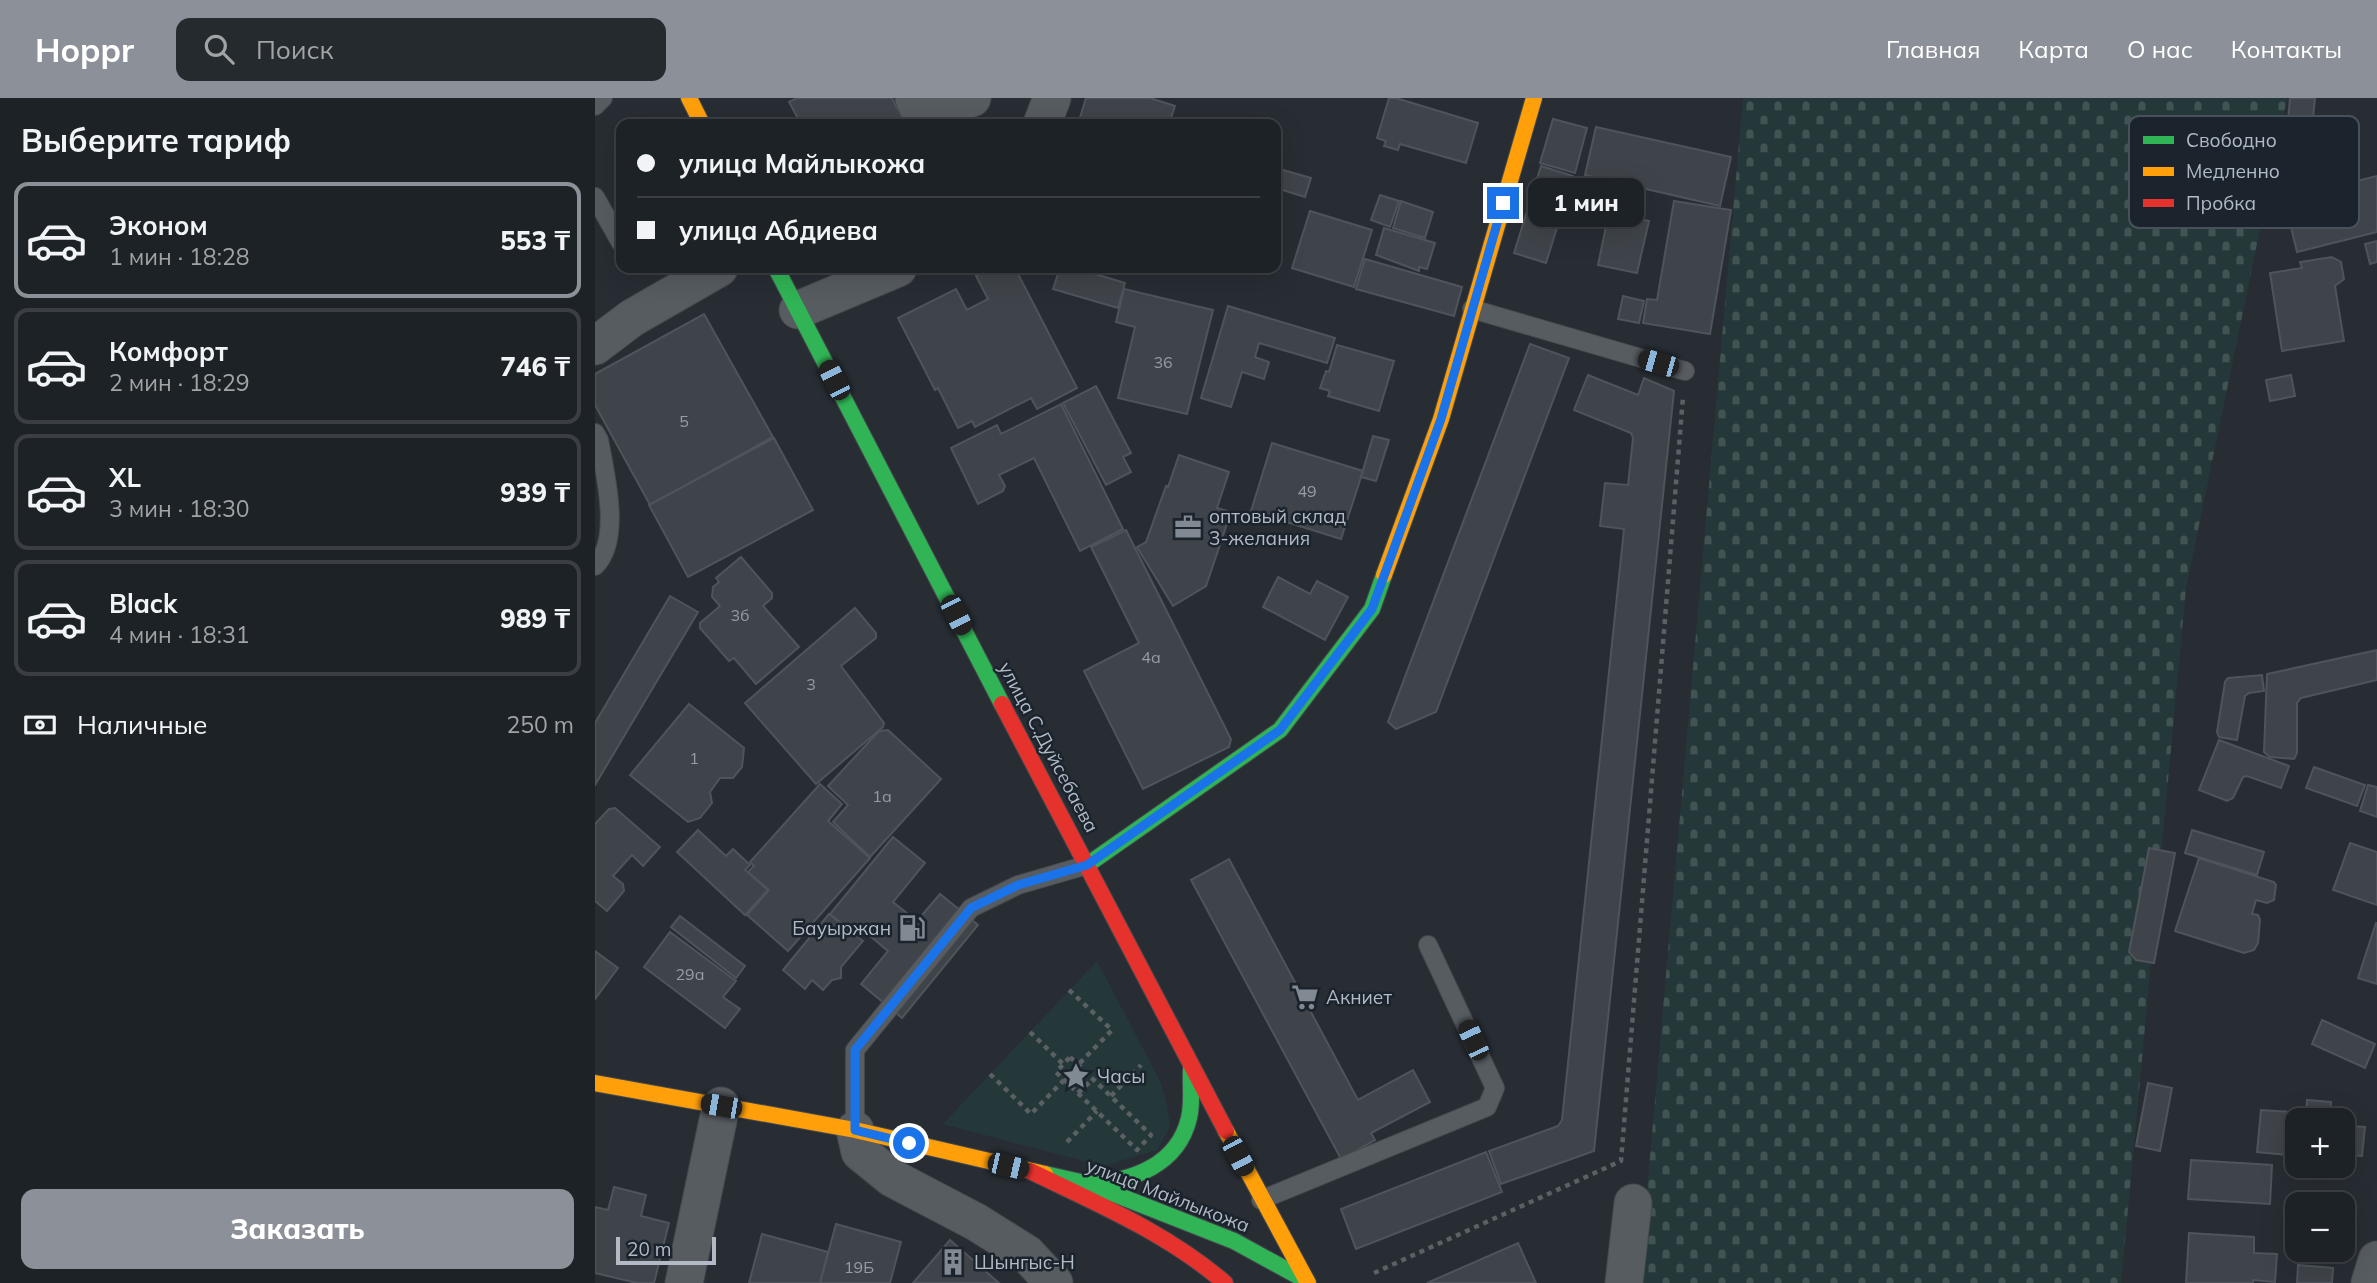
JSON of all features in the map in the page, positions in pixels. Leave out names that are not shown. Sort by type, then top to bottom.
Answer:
[{"type":"street","points":[[689,98],[700,119]]},
{"type":"street","points":[[914,98],[921,114],[972,98]]},
{"type":"street","points":[[1044,119],[1052,98]]},
{"type":"street","points":[[1087,865],[1280,730],[1372,609],[1441,419],[1534,98]]},
{"type":"street","points":[[595,346],[632,318],[710,273]]},
{"type":"street","name":"улица С.Дуйсебаева","points":[[779,273],[1191,1067],[1308,1282]]},
{"type":"street","points":[[798,310],[886,273]]},
{"type":"street","points":[[1089,1184],[1114,1183],[1133,1177],[1163,1161],[1183,1136],[1189,1117],[1191,1067]]},
{"type":"street","name":"улица Майлыкожа","points":[[595,1083],[855,1130],[1089,1184],[1234,1241],[1308,1282]]},
{"type":"street","points":[[684,1283],[721,1106]]},
{"type":"street","points":[[855,1130],[860,1152],[892,1178],[976,1222],[1027,1254],[1054,1283]]},
{"type":"street","points":[[1030,1171],[1163,1237],[1211,1269],[1226,1283]]},
{"type":"street","points":[[1624,1283],[1633,1203]]},
{"type":"street","points":[[2370,1283],[2377,1259]]},
{"type":"lane","points":[[595,106],[603,98]]},
{"type":"lane","points":[[595,197],[616,234]]},
{"type":"lane","points":[[1472,309],[1685,371]]},
{"type":"lane","points":[[595,433],[599,440],[610,501],[602,559],[595,566]]},
{"type":"lane","points":[[855,1130],[855,1050],[971,908],[1018,885],[1087,865]]},
{"type":"lane","points":[[1261,1200],[1487,1107],[1495,1088],[1428,945]]},
{"type":"path","points":[[1374,1273],[1621,1161],[1685,371]]},
{"type":"path","points":[[1069,990],[1112,1030],[1079,1065]]},
{"type":"path","points":[[1030,1032],[1063,1064]]},
{"type":"path","points":[[1070,1057],[1079,1065],[1151,1135],[1137,1150],[1056,1072],[1070,1057]]},
{"type":"path","points":[[1111,1096],[1141,1065]]},
{"type":"path","points":[[990,1074],[1031,1114],[1064,1080]]},
{"type":"path","points":[[1079,1093],[1093,1079]]},
{"type":"path","points":[[1064,1145],[1097,1111]]},
{"type":"green space","points":[[1743,98],[2287,98],[2283,116],[2129,116],[2129,228],[2260,228],[2186,588],[2121,1283],[1639,1283]]},
{"type":"green space","points":[[1097,961],[1161,1083],[1170,1127],[1157,1150],[1103,1166],[943,1124]]},
{"type":"building","points":[[797,98],[892,98],[903,119],[798,119],[789,102]]},
{"type":"building","points":[[1086,98],[1150,98],[1175,106],[1171,119],[1080,119]]},
{"type":"building","points":[[1389,98],[1478,123],[1466,163],[1400,144],[1398,150],[1384,146],[1386,141],[1377,138]]},
{"type":"building","points":[[2290,98],[2315,98],[2313,116],[2288,116]]},
{"type":"building","points":[[1553,119],[1587,128],[1575,173],[1540,163]]},
{"type":"building","points":[[1596,127],[1731,157],[1720,206],[1585,175]]},
{"type":"building","points":[[1541,166],[1573,176],[1546,263],[1514,253]]},
{"type":"building","points":[[1281,169],[1311,178],[1305,197],[1281,190]]},
{"type":"building","points":[[2377,176],[2377,232],[2297,252],[2291,228],[2359,228],[2359,180]]},
{"type":"building","points":[[1380,195],[1399,201],[1390,227],[1371,220]]},
{"type":"building","points":[[1401,201],[1433,212],[1425,238],[1393,228]]},
{"type":"building","points":[[1674,201],[1731,210],[1710,334],[1643,323],[1647,299],[1657,300]]},
{"type":"building","points":[[1310,211],[1372,230],[1354,287],[1292,268]]},
{"type":"building","points":[[1609,212],[1649,221],[1637,273],[1598,265]]},
{"type":"building","points":[[1384,228],[1435,243],[1427,269],[1419,267],[1419,271],[1376,255]]},
{"type":"building","points":[[2377,241],[2377,262],[2370,264],[2365,244]]},
{"type":"building","points":[[2332,257],[2341,262],[2344,279],[2335,286],[2344,341],[2282,351],[2270,273],[2302,268],[2300,262]]},
{"type":"building","points":[[1365,259],[1462,287],[1454,316],[1356,289]]},
{"type":"building","points":[[982,273],[1018,273],[1077,388],[1037,409],[1031,398],[975,427],[972,421],[958,428],[898,318],[956,289],[967,310],[988,299],[976,276]]},
{"type":"building","points":[[1058,273],[1092,273],[1125,283],[1118,308],[1053,289]]},
{"type":"building","points":[[1124,289],[1213,310],[1187,414],[1118,398],[1135,327],[1116,322]]},
{"type":"building","points":[[1623,296],[1644,301],[1639,323],[1618,319]]},
{"type":"building","points":[[1228,306],[1335,338],[1327,363],[1259,343],[1255,357],[1269,362],[1264,379],[1242,372],[1231,407],[1201,398]]},
{"type":"building","points":[[704,314],[773,437],[650,505],[595,405],[595,374]]},
{"type":"building","points":[[1530,344],[1569,358],[1436,712],[1396,729],[1388,722]]},
{"type":"building","points":[[1337,345],[1394,361],[1379,411],[1328,396],[1330,391],[1320,388],[1326,371],[1329,372]]},
{"type":"building","points":[[1588,375],[1638,395],[1644,378],[1674,391],[1594,1151],[1501,1184],[1489,1151],[1558,1126],[1562,1120],[1624,529],[1600,526],[1605,483],[1628,485],[1633,438],[1631,433],[1574,410]]},
{"type":"building","points":[[2291,375],[2295,396],[2270,401],[2266,380]]},
{"type":"building","points":[[1096,386],[1131,453],[1123,457],[1131,472],[1106,485],[1063,403]]},
{"type":"building","points":[[1061,404],[1123,529],[1080,551],[1034,458],[999,475],[1005,486],[1003,491],[978,504],[951,448],[997,425],[1001,434]]},
{"type":"building","points":[[1373,436],[1389,440],[1376,481],[1361,477]]},
{"type":"building","points":[[774,438],[813,510],[688,577],[649,505]]},
{"type":"building","points":[[1272,443],[1363,471],[1341,539],[1251,511]]},
{"type":"building","name":"оптовый склад 3-желания","points":[[1179,455],[1229,472],[1217,508],[1231,512],[1206,586],[1173,606],[1137,547],[1146,542]]},
{"type":"building","points":[[1126,530],[1231,739],[1229,747],[1143,789],[1084,671],[1139,643],[1091,547]]},
{"type":"building","points":[[741,557],[772,593],[772,598],[763,606],[799,647],[756,684],[734,658],[729,661],[700,628],[700,623],[720,606],[712,597],[713,587],[719,582],[716,578]]},
{"type":"building","points":[[1278,577],[1310,594],[1317,581],[1348,597],[1325,640],[1263,607]]},
{"type":"building","points":[[670,596],[698,612],[595,785],[595,723]]},
{"type":"building","points":[[855,608],[876,633],[876,638],[841,666],[884,723],[883,727],[816,784],[745,703]]},
{"type":"building","points":[[2377,650],[2377,680],[2301,698],[2297,703],[2297,753],[2294,759],[2270,757],[2264,752],[2267,674]]},
{"type":"building","points":[[2262,675],[2264,691],[2245,696],[2237,740],[2219,737],[2217,732],[2225,682],[2228,678]]},
{"type":"building","points":[[689,704],[744,748],[742,767],[733,778],[720,778],[710,792],[712,803],[700,818],[688,822],[630,775]]},
{"type":"building","points":[[888,730],[941,779],[870,857],[833,822],[848,805],[828,786],[879,731]]},
{"type":"building","points":[[2219,740],[2289,766],[2281,788],[2247,776],[2243,777],[2233,798],[2227,801],[2199,790]]},
{"type":"building","points":[[2314,767],[2365,785],[2357,806],[2306,788]]},
{"type":"building","points":[[820,784],[842,804],[828,821],[870,858],[788,951],[747,915],[769,890],[748,872],[754,866],[750,862]]},
{"type":"building","points":[[2368,785],[2377,787],[2377,817],[2360,811]]},
{"type":"building","points":[[615,808],[660,847],[643,866],[632,855],[613,876],[623,884],[624,891],[607,911],[595,901],[595,824],[609,809]]},
{"type":"building","points":[[698,830],[726,856],[733,849],[750,865],[745,870],[768,890],[745,915],[677,852]]},
{"type":"building","points":[[2192,830],[2264,852],[2257,875],[2185,853]]},
{"type":"building","name":"Бауыржан","points":[[893,837],[925,863],[893,902],[917,921],[940,894],[978,925],[902,1018],[861,984],[888,951],[864,931],[859,937],[830,914]]},
{"type":"building","points":[[2350,843],[2377,852],[2377,905],[2333,890]]},
{"type":"building","points":[[2149,848],[2175,853],[2154,963],[2136,960],[2129,952]]},
{"type":"building","points":[[2199,858],[2274,882],[2276,885],[2274,900],[2267,903],[2256,900],[2252,914],[2258,915],[2260,920],[2258,943],[2254,950],[2244,953],[2175,931]]},
{"type":"building","points":[[1229,859],[1358,1100],[1413,1070],[1430,1102],[1371,1133],[1375,1140],[1341,1159],[1191,880]]},
{"type":"building","points":[[829,914],[863,941],[841,967],[841,978],[832,980],[823,990],[812,980],[805,989],[783,970]]},
{"type":"building","points":[[680,916],[745,966],[736,978],[671,927]]},
{"type":"building","points":[[2377,923],[2377,984],[2358,978]]},
{"type":"building","points":[[670,932],[736,981],[723,997],[740,1009],[725,1028],[644,967]]},
{"type":"building","points":[[595,951],[618,968],[595,999]]},
{"type":"building","points":[[2322,1020],[2375,1044],[2365,1068],[2312,1044]]},
{"type":"building","points":[[2148,1083],[2172,1088],[2160,1151],[2136,1146]]},
{"type":"building","points":[[2307,1100],[2331,1102],[2331,1108],[2306,1108]]},
{"type":"building","points":[[2261,1110],[2285,1112],[2285,1155],[2257,1152]]},
{"type":"building","points":[[2355,1126],[2365,1127],[2362,1156],[2355,1156]]},
{"type":"building","points":[[1486,1152],[1502,1192],[1356,1249],[1341,1209]]},
{"type":"building","points":[[2191,1160],[2272,1165],[2270,1204],[2188,1199]]},
{"type":"building","points":[[614,1187],[646,1195],[641,1216],[669,1223],[654,1283],[637,1283],[595,1273],[595,1207],[608,1210]]},
{"type":"building","points":[[836,1224],[901,1242],[890,1283],[820,1283]]},
{"type":"building","points":[[2189,1233],[2254,1237],[2254,1253],[2277,1254],[2275,1282],[2253,1280],[2253,1283],[2186,1283]]},
{"type":"building","points":[[762,1234],[828,1252],[820,1283],[749,1283]]},
{"type":"building","name":"Шынгыс-Н","points":[[950,1240],[999,1283],[913,1283]]},
{"type":"building","points":[[1518,1243],[1536,1283],[1427,1283]]},
{"type":"building","points":[[2298,1265],[2333,1268],[2332,1283],[2297,1283]]},
{"type":"traffic: fast","points":[[779,273],[1002,704]]},
{"type":"traffic: fast","points":[[1087,865],[1280,730],[1372,609],[1384,575]]},
{"type":"traffic: fast","points":[[1089,1184],[1137,1174],[1151,1168],[1175,1148],[1189,1118],[1191,1069]]},
{"type":"traffic: fast","points":[[1045,1174],[1089,1184],[1234,1241],[1307,1281]]},
{"type":"traffic: slow","points":[[689,98],[700,119]]},
{"type":"traffic: slow","points":[[1384,575],[1441,419],[1534,98]]},
{"type":"traffic: slow","points":[[595,1083],[855,1130],[1045,1174]]},
{"type":"traffic: slow","points":[[1226,1131],[1308,1283]]},
{"type":"traffic: jam","points":[[1002,704],[1226,1131]]},
{"type":"traffic: jam","points":[[1030,1171],[1156,1234],[1225,1283]]},
{"type":"place","name":"оптовый склад 3-желания","points":[[1188,527]]},
{"type":"place","name":"Бауыржан","points":[[912,928]]},
{"type":"place","name":"Акниет","points":[[1305,997]]},
{"type":"place","name":"Часы","points":[[1076,1076]]},
{"type":"place","name":"Шынгыс-Н","points":[[953,1262]]},
{"type":"route","points":[[909,1143],[855,1130],[855,1050],[971,908],[1018,885],[1087,865],[1280,730],[1372,609],[1441,419],[1503,203]]}]
